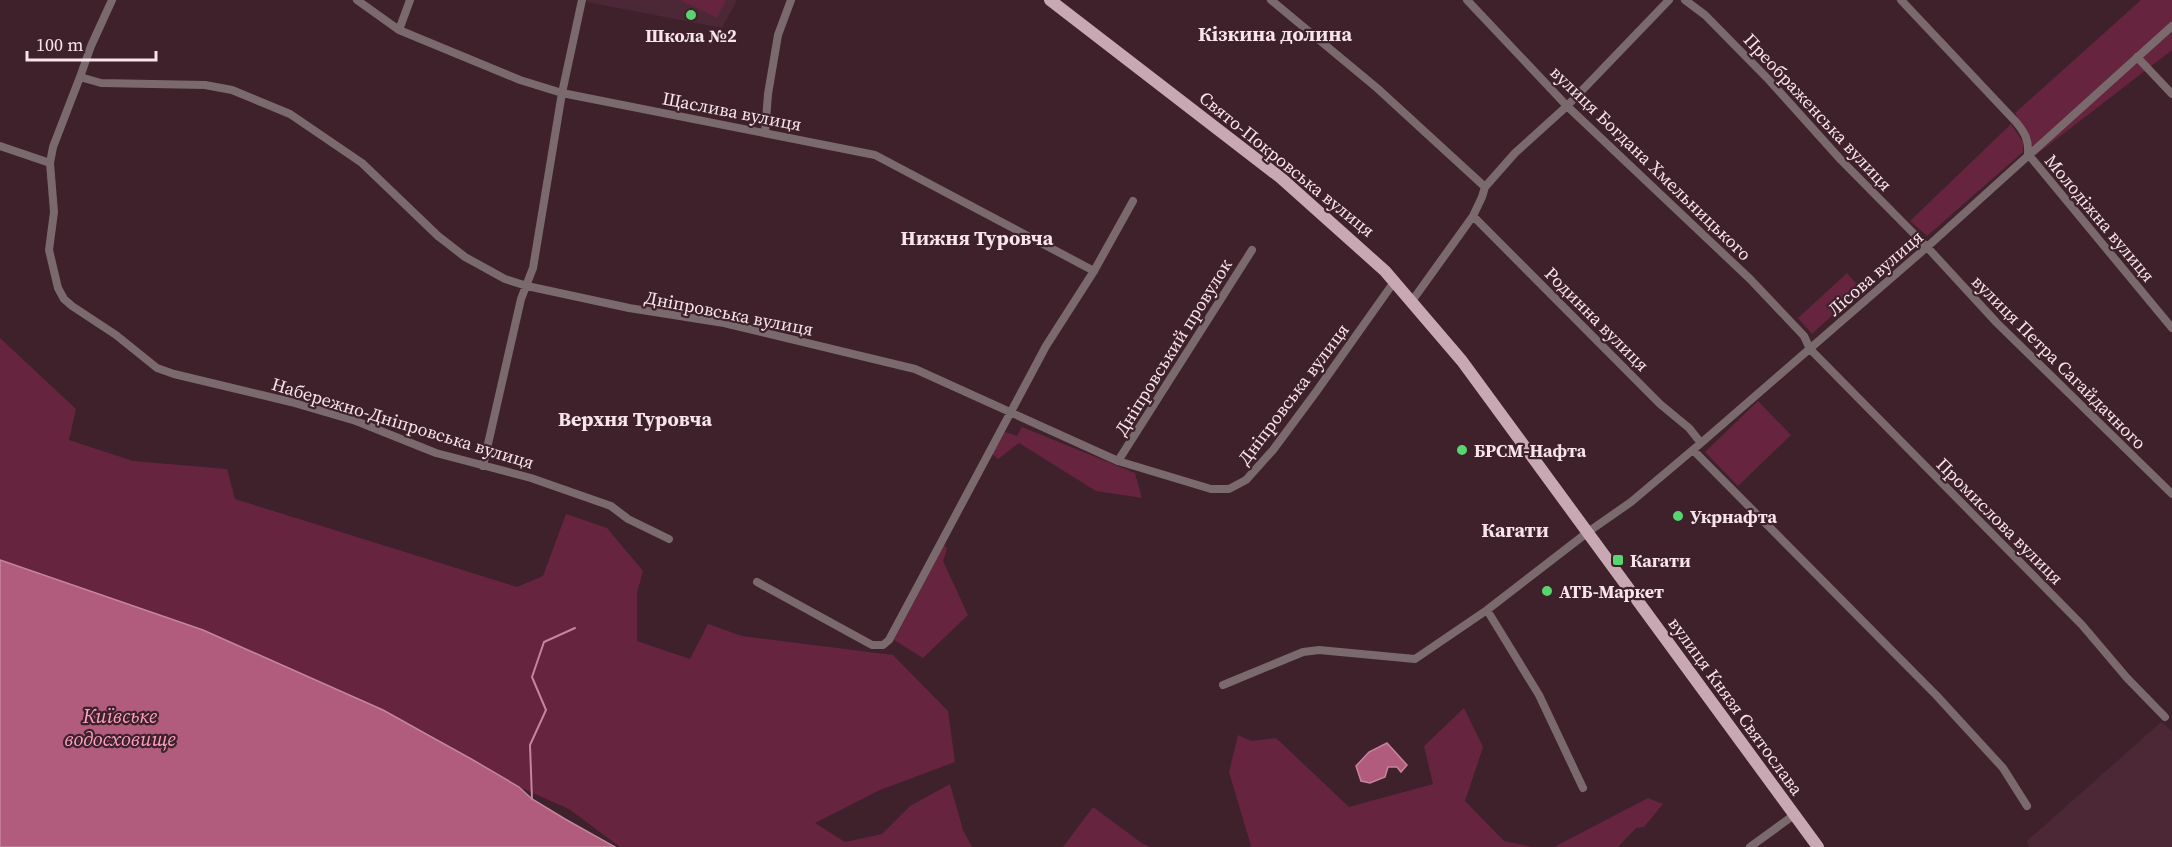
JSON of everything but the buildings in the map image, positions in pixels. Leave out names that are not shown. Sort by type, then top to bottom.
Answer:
[{"type":"main road","name":"Свято-Покровська вулиця","points":[[1050,0],[1281,178],[1367,254],[1412,300],[1462,362],[1586,529]]},
{"type":"main road","name":"вулиця Князя Святослава","points":[[1586,529],[1662,637],[1818,847]]},
{"type":"street","points":[[80,77],[112,0]]},
{"type":"street","name":"Щаслива вулиця","points":[[357,0],[399,30],[520,81],[562,93],[875,155],[1094,271]]},
{"type":"street","points":[[399,30],[410,0]]},
{"type":"street","points":[[483,466],[521,299],[533,268],[562,93],[582,0]]},
{"type":"street","points":[[765,133],[768,94],[778,35],[791,0]]},
{"type":"street","points":[[1271,0],[1377,88],[1485,188]]},
{"type":"street","name":"вулиця Богдана Хмельницького","points":[[1467,0],[1567,106],[1750,279],[1804,336],[1810,349]]},
{"type":"street","points":[[1412,300],[1473,216],[1485,188],[1515,153],[1567,106],[1669,0]]},
{"type":"street","name":"Преображенська вулиця","points":[[1685,0],[1713,23],[1841,160],[1927,247]]},
{"type":"street","points":[[1901,0],[2016,122],[2029,142],[2028,154]]},
{"type":"street","name":"Лісова вулиця","points":[[1223,685],[1303,652],[1319,650],[1415,659],[1487,610],[1586,529],[1631,502],[1693,450],[1927,247],[2172,26]]},
{"type":"street","points":[[2137,57],[2172,94]]},
{"type":"street","name":"Набережно-Дніпровська вулиця","points":[[80,77],[53,147],[50,163],[54,212],[49,250],[58,288],[64,299],[72,306],[116,334],[157,368],[356,421],[436,453],[531,478],[611,506],[628,519],[669,539]]},
{"type":"street","name":"Дніпровська вулиця","points":[[80,77],[101,83],[205,85],[232,90],[290,114],[362,163],[438,236],[465,257],[505,279],[527,286],[629,308],[724,323],[915,369],[1119,461],[1211,489],[1229,489],[1246,480],[1273,450],[1395,282]]},
{"type":"street","points":[[0,146],[50,163]]},
{"type":"street","name":"Молодіжна вулиця","points":[[2028,154],[2172,328]]},
{"type":"street","points":[[757,582],[872,645],[882,645],[889,640],[1046,346],[1094,271],[1133,201]]},
{"type":"street","name":"Родинна вулиця","points":[[1473,216],[1660,404],[1689,428],[1701,443]]},
{"type":"street","name":"вулиця Петра Сагайдачного","points":[[1927,247],[1997,322],[2172,494]]},
{"type":"street","name":"Дніпровський провулок","points":[[1119,461],[1252,250]]},
{"type":"street","name":"Промислова вулиця","points":[[1810,349],[2082,625],[2164,717]]},
{"type":"street","points":[[1693,450],[1936,695],[2003,768],[2027,806]]},
{"type":"street","points":[[1487,610],[1539,695],[1583,788]]},
{"type":"street","points":[[1750,847],[1794,815]]},
{"type":"shaded area","name":"Школа №2","points":[[587,0],[737,0],[722,28],[587,2]]},
{"type":"shaded area","points":[[680,0],[726,0],[717,18]]},
{"type":"shaded area","points":[[2141,0],[2172,0],[2172,50],[2037,154],[2015,113]]},
{"type":"shaded area","points":[[2011,124],[2023,142],[2023,152],[1927,236],[1910,221]]},
{"type":"shaded area","points":[[1847,273],[1861,289],[1812,334],[1798,318]]},
{"type":"shaded area","points":[[0,338],[76,409],[69,440],[133,461],[227,469],[235,499],[517,587],[543,576],[566,514],[607,528],[643,571],[637,593],[637,641],[690,659],[708,624],[742,636],[893,655],[948,711],[955,762],[880,790],[815,823],[845,842],[882,834],[910,806],[950,784],[963,830],[972,847],[620,847],[569,809],[519,787],[427,733],[342,691],[203,630],[0,560]]},
{"type":"shaded area","points":[[1758,401],[1791,435],[1738,486],[1705,452]]},
{"type":"shaded area","points":[[1022,427],[1135,473],[1142,498],[1096,491],[1019,443],[998,459],[992,454],[1005,432],[1017,436]]},
{"type":"shaded area","points":[[944,545],[947,549],[943,561],[968,615],[923,658],[894,640]]},
{"type":"shaded area","points":[[1464,708],[1483,747],[1465,801],[1504,841],[1533,847],[1249,847],[1251,846],[1229,772],[1238,735],[1251,741],[1276,738],[1349,807],[1433,784],[1424,746]]},
{"type":"shaded area","points":[[2161,722],[2172,731],[2172,847],[2029,847],[2027,841]]},
{"type":"shaded area","points":[[1648,798],[1663,804],[1644,827],[1636,828],[1618,847],[1554,847]]},
{"type":"shaded area","points":[[1093,807],[1143,844],[1151,847],[1063,847]]},
{"type":"water","name":"Київське водосховище","points":[[0,560],[203,630],[383,710],[519,787],[532,799],[615,847],[0,847]]},
{"type":"water","points":[[1387,743],[1407,765],[1401,772],[1397,767],[1388,767],[1385,777],[1370,783],[1361,781],[1356,766],[1369,752]]},
{"type":"waterway","points":[[532,799],[530,745],[546,710],[532,677],[544,642],[575,628]]},
{"type":"place","name":"Школа №2","points":[[691,15]]},
{"type":"place","name":"БРСМ-Нафта","points":[[1462,450]]},
{"type":"place","name":"Укрнафта","points":[[1678,516]]},
{"type":"place","name":"Кагати","points":[[1618,560]]},
{"type":"place","name":"АТБ-Маркет","points":[[1547,591]]},
{"type":"district","name":"Кізкина долина","points":[[1275,34]]},
{"type":"district","name":"Нижня Туровча","points":[[977,238]]},
{"type":"district","name":"Верхня Туровча","points":[[635,419]]},
{"type":"district","name":"Кагати","points":[[1515,530]]}]
